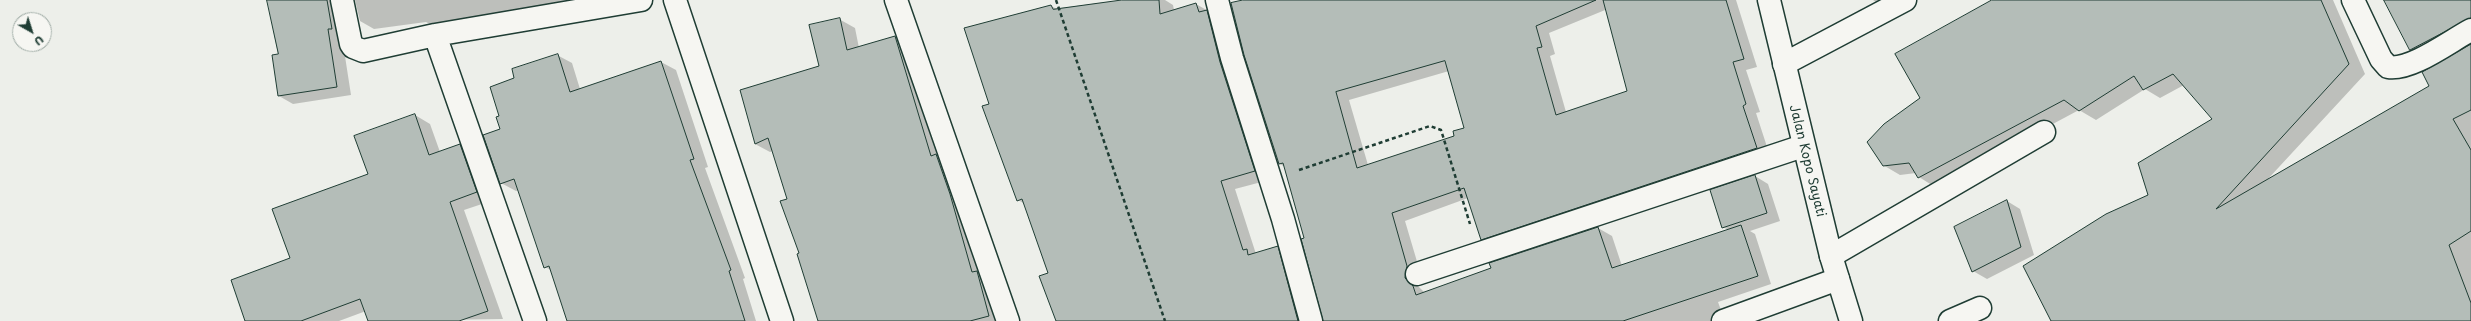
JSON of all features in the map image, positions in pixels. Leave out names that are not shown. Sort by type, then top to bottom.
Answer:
[{"type":"street","points":[[342,0],[351,44],[353,47],[362,52],[435,36],[641,0]]},
{"type":"street","points":[[674,0],[782,321]]},
{"type":"street","points":[[896,0],[1008,321]]},
{"type":"street","points":[[1217,0],[1232,58],[1283,219],[1311,321]]},
{"type":"street","name":"Jalan Kopo Sayati","points":[[1768,0],[1831,256],[1851,321]]},
{"type":"street","points":[[1784,64],[1905,0]]},
{"type":"street","points":[[2353,0],[2381,59],[2388,67],[2394,68],[2412,63],[2471,30]]},
{"type":"street","points":[[435,36],[534,321]]},
{"type":"street","points":[[1831,256],[2044,132]]},
{"type":"street","points":[[1417,274],[1480,255],[1803,146]]},
{"type":"street","points":[[1723,321],[1838,279]]},
{"type":"street","points":[[1950,321],[1980,308]]},
{"type":"path","points":[[1056,0],[1165,321]]},
{"type":"path","points":[[1270,180],[1430,126],[1436,127],[1440,130],[1480,255]]},
{"type":"building","points":[[267,0],[327,0],[332,29],[328,29],[337,87],[278,96],[272,55],[278,54]]},
{"type":"building","points":[[1122,0],[1159,0],[1160,14],[1196,3],[1199,12],[1207,10],[1220,62],[1255,171],[1221,181],[1243,250],[1247,249],[1248,255],[1278,246],[1298,321],[1056,321],[1039,276],[1048,273],[1022,199],[1017,201],[982,106],[989,104],[964,28],[1051,5],[1053,9]]},
{"type":"building","points":[[1243,0],[1596,0],[1536,26],[1542,47],[1537,48],[1556,115],[1627,91],[1603,0],[1726,0],[1744,59],[1733,62],[1746,104],[1743,106],[1757,148],[1481,240],[1464,188],[1392,213],[1407,266],[1405,278],[1413,286],[1416,295],[1491,268],[1489,263],[1598,227],[1612,268],[1741,225],[1758,276],[1623,321],[1323,321],[1301,239],[1304,238],[1283,163],[1279,164],[1244,55],[1231,3]],"holes":[[[1445,61],[1464,128],[1453,131],[1454,136],[1357,168],[1336,92]]]},
{"type":"building","points":[[1992,0],[2321,0],[2349,64],[2216,209],[2429,86],[2422,72],[2471,44],[2471,110],[2453,119],[2471,150],[2471,231],[2449,245],[2471,303],[2471,321],[2051,321],[2023,266],[2106,214],[2148,195],[2138,163],[2212,119],[2173,74],[2143,90],[2134,76],[2079,111],[2064,100],[1918,178],[1909,163],[1883,166],[1867,142],[1884,124],[1920,98],[1895,54]]},
{"type":"building","points":[[2384,0],[2471,0],[2471,18],[2410,50]]},
{"type":"building","points":[[840,18],[847,50],[895,36],[931,156],[936,154],[950,194],[972,272],[977,271],[989,316],[970,321],[818,321],[797,254],[799,253],[780,201],[787,199],[768,138],[755,144],[740,90],[819,66],[809,25]]},
{"type":"building","points":[[558,54],[570,92],[661,61],[694,159],[690,160],[731,270],[729,271],[745,321],[567,321],[549,266],[544,268],[514,179],[500,184],[483,135],[500,129],[496,117],[499,116],[490,87],[514,78],[512,69]]},
{"type":"building","points":[[415,114],[429,155],[460,144],[477,192],[450,202],[488,311],[459,321],[368,321],[360,299],[301,321],[245,321],[231,280],[290,258],[272,209],[368,174],[354,136]]},
{"type":"building","points":[[1755,175],[1767,213],[1722,228],[1710,190]]},
{"type":"building","points":[[2007,200],[2021,247],[1972,272],[1954,227]]}]
